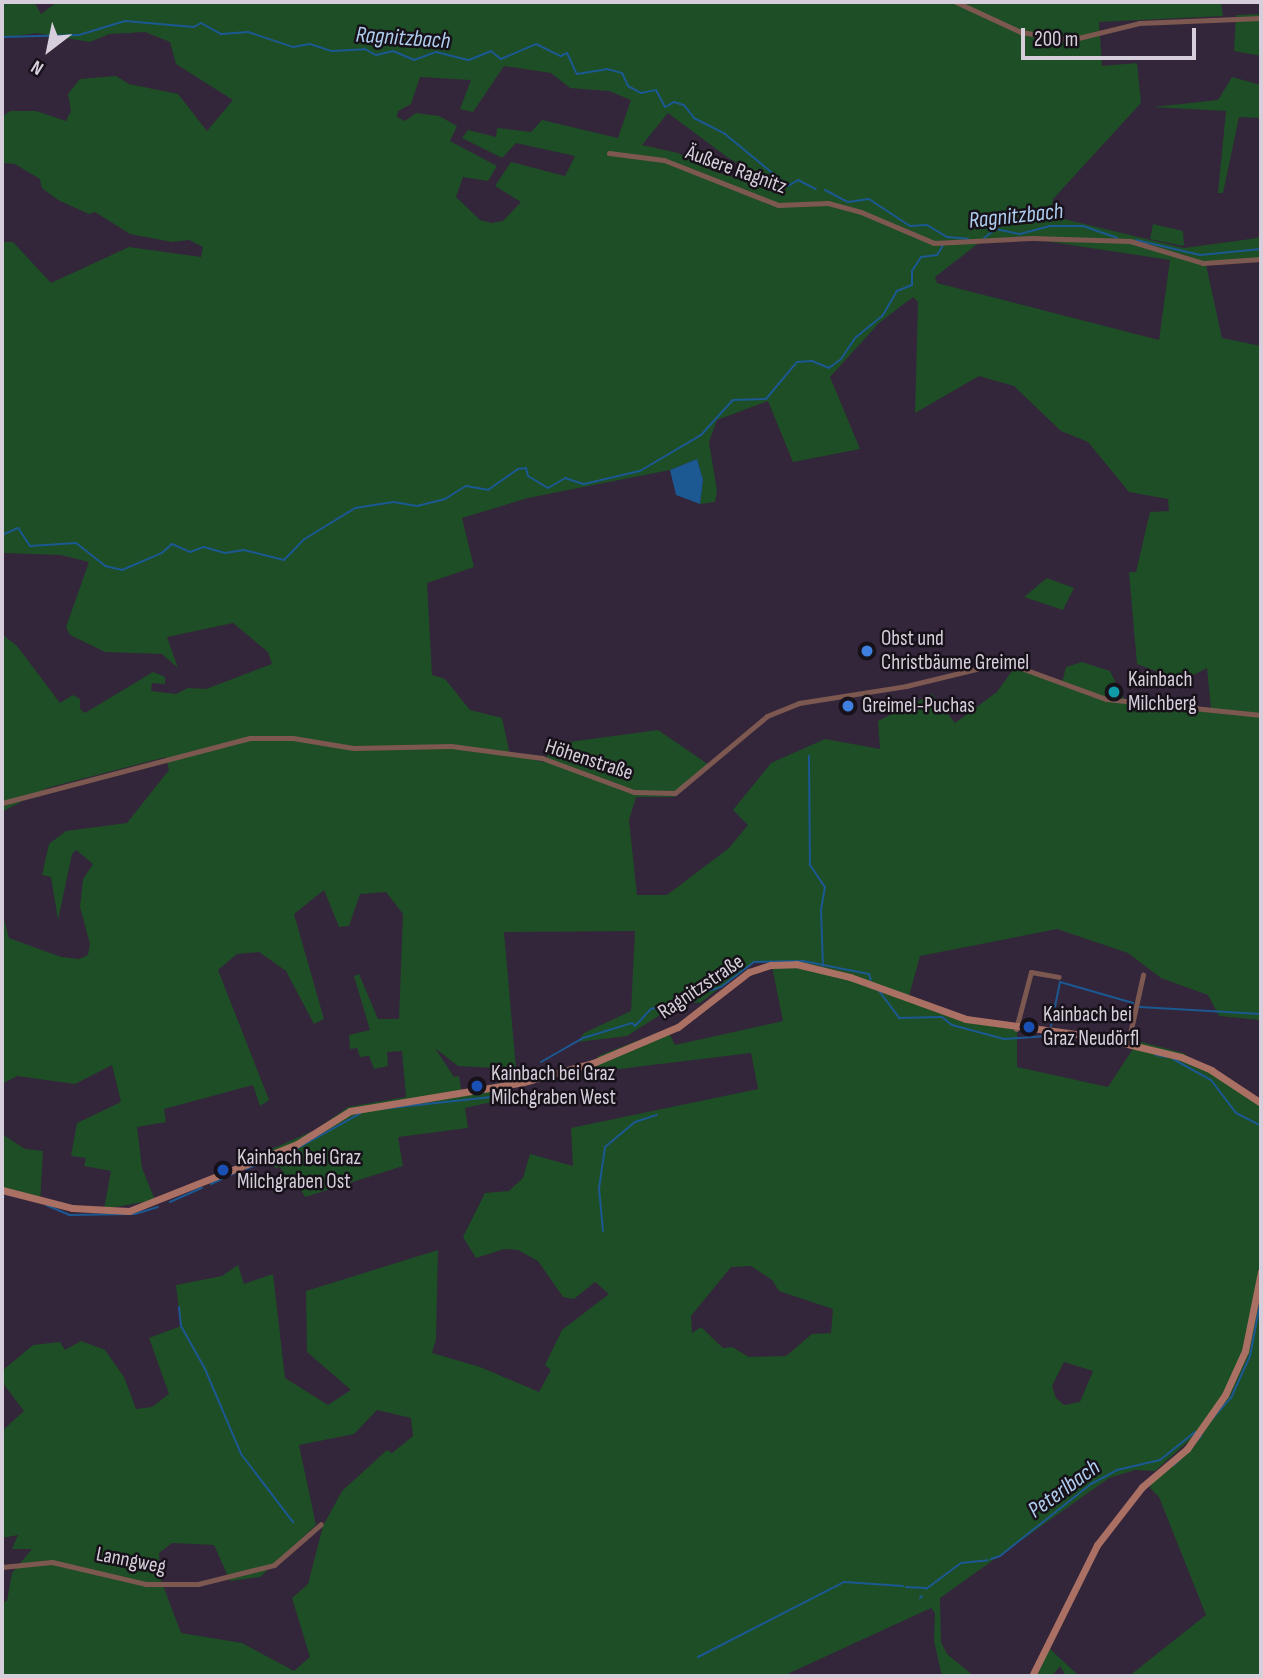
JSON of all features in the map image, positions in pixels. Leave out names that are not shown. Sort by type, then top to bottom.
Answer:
[{"type":"main road","name":"Ragnitzstraße","points":[[2,1190],[72,1208],[129,1211],[297,1144],[350,1111],[520,1083],[593,1063],[678,1027],[749,972],[771,965],[796,964],[850,977],[965,1019],[1016,1029],[1128,1043],[1196,1062],[1261,1103]]},
{"type":"main road","points":[[1032,1676],[1097,1545],[1142,1487],[1195,1440],[1225,1395],[1245,1350],[1261,1272]]},
{"type":"street","points":[[956,2],[1021,32],[1070,40],[1139,23],[1261,18]]},
{"type":"street","name":"Äußere Ragnitz","points":[[608,153],[664,160],[778,205],[828,203],[861,212],[927,241],[946,243],[1032,238],[1130,241],[1203,263],[1261,259]]},
{"type":"street","name":"Höhenstraße","points":[[2,803],[250,738],[293,738],[353,748],[451,746],[542,758],[634,792],[675,793],[767,716],[799,704],[906,686],[997,664],[1021,668],[1107,699],[1261,715]]},
{"type":"street","points":[[1016,1029],[1031,972],[1059,977]]},
{"type":"street","points":[[1128,1043],[1143,975]]},
{"type":"street","name":"Lanngweg","points":[[2,1567],[52,1562],[146,1584],[198,1584],[274,1565],[321,1524]]},
{"type":"green space","points":[[2,2],[34,2],[41,14],[57,2],[1221,2],[1223,16],[1099,22],[1102,66],[1137,63],[1141,103],[1053,199],[1051,216],[1184,248],[1258,238],[1261,224],[1261,261],[1206,265],[1222,338],[1261,346],[1261,1020],[1219,1016],[1208,995],[1161,978],[1128,953],[1057,929],[920,956],[909,996],[972,1018],[1017,1026],[1017,1067],[1108,1087],[1138,1041],[1183,1053],[1261,1106],[1261,1676],[1129,1676],[1206,1615],[1159,1497],[1150,1488],[1153,1477],[1196,1445],[1190,1440],[1155,1471],[1135,1470],[1109,1478],[940,1598],[941,1642],[947,1654],[974,1676],[942,1676],[934,1641],[935,1613],[931,1608],[783,1676],[2,1676],[2,1602],[7,1601],[12,1573],[32,1549],[12,1549],[18,1535],[2,1538],[2,1431],[24,1411],[2,1382],[2,1371],[33,1345],[60,1342],[65,1350],[81,1341],[105,1350],[124,1377],[136,1409],[152,1407],[169,1394],[149,1338],[181,1326],[176,1285],[222,1276],[238,1265],[244,1284],[273,1274],[285,1378],[328,1405],[351,1390],[307,1352],[306,1291],[438,1250],[436,1339],[432,1353],[480,1367],[539,1392],[551,1370],[545,1365],[562,1330],[609,1294],[595,1282],[574,1299],[563,1297],[538,1261],[518,1250],[504,1249],[476,1258],[463,1237],[485,1193],[509,1191],[523,1178],[530,1154],[573,1166],[571,1128],[758,1089],[751,1053],[594,1072],[598,1056],[667,1029],[675,1045],[783,1021],[771,962],[754,962],[700,1003],[682,1001],[627,1036],[578,1042],[584,1033],[631,1011],[635,931],[504,932],[516,1069],[458,1066],[435,1048],[454,1077],[459,1076],[462,1095],[507,1089],[510,1098],[465,1108],[468,1128],[398,1137],[403,1166],[305,1197],[292,1174],[285,1176],[280,1167],[275,1168],[265,1152],[315,1130],[348,1107],[406,1097],[402,1051],[387,1052],[388,1066],[374,1069],[369,1056],[360,1057],[357,1048],[350,1049],[349,1035],[370,1030],[354,976],[359,974],[378,1019],[399,1019],[403,914],[386,892],[360,894],[349,926],[339,927],[324,890],[294,914],[324,1019],[314,1024],[286,971],[259,952],[237,954],[218,970],[269,1100],[260,1106],[253,1085],[164,1109],[166,1122],[137,1127],[142,1168],[155,1200],[104,1209],[111,1171],[84,1166],[86,1158],[71,1156],[77,1123],[121,1102],[112,1065],[75,1084],[17,1076],[2,1084],[2,912],[9,938],[61,957],[79,959],[88,955],[90,944],[80,907],[83,879],[93,864],[76,850],[72,854],[58,920],[51,877],[42,875],[49,844],[66,831],[127,823],[169,770],[166,757],[47,788],[2,812],[2,634],[17,646],[60,703],[73,695],[80,699],[80,709],[85,713],[153,672],[165,677],[165,684],[152,683],[151,691],[176,694],[188,688],[206,689],[272,664],[268,652],[233,623],[167,637],[178,668],[162,654],[105,652],[70,635],[66,627],[89,562],[61,555],[2,553],[2,242],[13,242],[51,283],[129,247],[201,257],[203,247],[189,240],[172,242],[130,234],[95,212],[89,214],[58,200],[42,188],[40,179],[15,164],[2,163],[2,117],[10,111],[36,111],[66,121],[71,111],[68,94],[80,79],[116,76],[129,84],[178,94],[207,131],[233,100],[176,64],[170,42],[145,32],[109,34],[90,42],[36,33],[2,38]],"holes":[[[504,66],[551,73],[570,88],[609,91],[631,100],[618,138],[542,120],[531,132],[497,128],[496,137],[468,130],[462,138],[502,158],[516,143],[575,156],[565,176],[511,162],[495,186],[521,202],[503,221],[492,223],[480,220],[456,197],[463,177],[488,181],[497,166],[450,141],[457,126],[439,116],[416,113],[405,121],[397,117],[398,111],[411,104],[420,77],[471,80],[460,109],[473,112]],[[668,113],[727,157],[774,184],[771,189],[713,171],[678,153],[642,145]],[[984,239],[1038,240],[1170,260],[1159,340],[937,283],[935,277]],[[913,297],[918,302],[915,413],[979,376],[1014,386],[1061,431],[1088,442],[1129,492],[1168,499],[1169,511],[1150,512],[1136,572],[1129,572],[1137,664],[1182,681],[1207,668],[1211,708],[1124,699],[1110,671],[1082,662],[1066,667],[1062,683],[1017,664],[997,692],[955,723],[932,694],[878,721],[880,749],[825,739],[771,763],[733,810],[748,825],[729,848],[667,895],[637,895],[629,820],[636,797],[674,797],[709,765],[658,730],[554,744],[544,762],[510,755],[502,718],[470,710],[445,679],[432,675],[427,583],[474,567],[462,518],[528,498],[670,470],[697,459],[703,480],[700,504],[715,502],[717,491],[709,442],[717,420],[768,401],[793,462],[860,449],[830,377],[879,323]],[[751,1266],[772,1280],[779,1291],[833,1309],[831,1333],[812,1334],[786,1356],[749,1357],[732,1347],[723,1348],[701,1327],[692,1333],[691,1316],[731,1267]],[[1064,1362],[1093,1371],[1080,1402],[1064,1405],[1056,1398],[1052,1386]],[[377,1410],[411,1418],[413,1436],[392,1453],[387,1450],[342,1491],[323,1526],[308,1584],[292,1598],[310,1657],[294,1671],[242,1643],[181,1633],[161,1580],[159,1553],[172,1543],[214,1545],[230,1581],[260,1577],[316,1525],[299,1445],[354,1434]]]},
{"type":"green space","points":[[1261,14],[1261,56],[1234,51],[1236,15]]},
{"type":"green space","points":[[1232,77],[1261,85],[1261,118],[1239,117],[1223,193],[1218,193],[1226,111],[1153,107],[1218,100]]},
{"type":"green space","points":[[1153,224],[1183,231],[1184,246],[1150,239]]},
{"type":"green space","points":[[1047,578],[1074,588],[1063,610],[1024,597]]},
{"type":"green space","points":[[2,1134],[25,1149],[43,1151],[40,1204],[2,1190]]},
{"type":"green space","points":[[1049,1648],[1079,1676],[1066,1676],[1060,1666],[1052,1676],[1037,1676]]},
{"type":"water","points":[[697,459],[703,480],[700,504],[676,495],[670,470]]},
{"type":"waterway","name":"Ragnitzbach","points":[[2,37],[79,35],[125,21],[194,27],[201,23],[221,34],[248,32],[293,47],[310,44],[332,51],[365,49],[376,55],[393,51],[414,60],[436,52],[469,60],[491,51],[501,59],[536,44],[561,56],[567,53],[577,74],[607,69],[622,73],[628,86],[641,93],[656,90],[665,107],[674,102],[684,105],[694,118],[725,134],[788,186],[798,180],[816,189]]},
{"type":"waterway","name":"Ragnitzbach","points":[[825,190],[848,202],[869,199],[910,226],[927,225],[947,237],[968,239]]},
{"type":"waterway","name":"Ragnitzbach","points":[[984,238],[996,229],[1020,234],[1049,226],[1083,226],[1117,238]]},
{"type":"waterway","name":"Ragnitzbach","points":[[1136,240],[1200,255],[1261,249]]},
{"type":"waterway","points":[[2,535],[18,528],[30,546],[76,543],[105,566],[122,570],[162,553],[172,544],[190,552],[204,547],[225,553],[244,550],[284,560],[303,540],[355,508],[394,502],[417,506],[445,499],[466,486],[488,490],[518,469],[526,468],[528,476],[548,488],[565,478],[584,484],[640,471],[701,435],[733,400],[766,399],[797,362],[812,361],[829,368],[841,359],[855,338],[883,315],[897,291],[912,285],[912,271],[921,257],[937,255],[944,244]]},
{"type":"waterway","points":[[809,756],[810,865],[825,887],[821,910],[823,966]]},
{"type":"waterway","points":[[541,1062],[583,1038],[632,1023],[635,1026],[651,1009],[721,987],[754,962],[803,961],[869,974],[871,980]]},
{"type":"waterway","points":[[1051,1026],[1060,982],[1133,1003]]},
{"type":"waterway","points":[[879,991],[899,1018],[942,1017],[952,1025],[1004,1039],[1047,1036]]},
{"type":"waterway","points":[[1140,1007],[1261,1014]]},
{"type":"waterway","points":[[1156,1055],[1167,1057]]},
{"type":"waterway","points":[[1173,1059],[1211,1080],[1236,1113],[1261,1126]]},
{"type":"waterway","points":[[518,1079],[523,1074]]},
{"type":"waterway","points":[[380,1109],[491,1097],[511,1088]]},
{"type":"waterway","points":[[246,1169],[289,1153],[361,1113]]},
{"type":"waterway","points":[[603,1231],[599,1189],[605,1147],[635,1122],[657,1115]]},
{"type":"waterway","points":[[211,1184],[237,1172]]},
{"type":"waterway","points":[[170,1202],[202,1188]]},
{"type":"waterway","points":[[46,1205],[69,1215],[135,1214],[158,1207]]},
{"type":"waterway","name":"Peterlbach","points":[[1211,1420],[1231,1398],[1250,1356],[1261,1299]]},
{"type":"waterway","points":[[179,1307],[181,1326],[205,1369],[241,1454],[293,1522]]},
{"type":"waterway","name":"Peterlbach","points":[[991,1559],[1000,1556],[1091,1484],[1117,1470],[1160,1460],[1195,1432]]},
{"type":"waterway","points":[[1174,1465],[1201,1436]]},
{"type":"waterway","name":"Peterlbach","points":[[926,1589],[961,1563],[988,1560]]},
{"type":"waterway","points":[[698,1657],[844,1582],[903,1586]]},
{"type":"waterway","points":[[906,1587],[926,1588]]},
{"type":"place","name":"Obst und Christbäume Greimel","points":[[867,651]]},
{"type":"place","name":"Kainbach Milchberg","points":[[1114,692]]},
{"type":"place","name":"Greimel-Puchas","points":[[848,706]]},
{"type":"place","name":"Kainbach bei Graz Neudörfl","points":[[1029,1027]]},
{"type":"place","name":"Kainbach bei Graz Milchgraben West","points":[[477,1086]]},
{"type":"place","name":"Kainbach bei Graz Milchgraben Ost","points":[[223,1170]]}]
